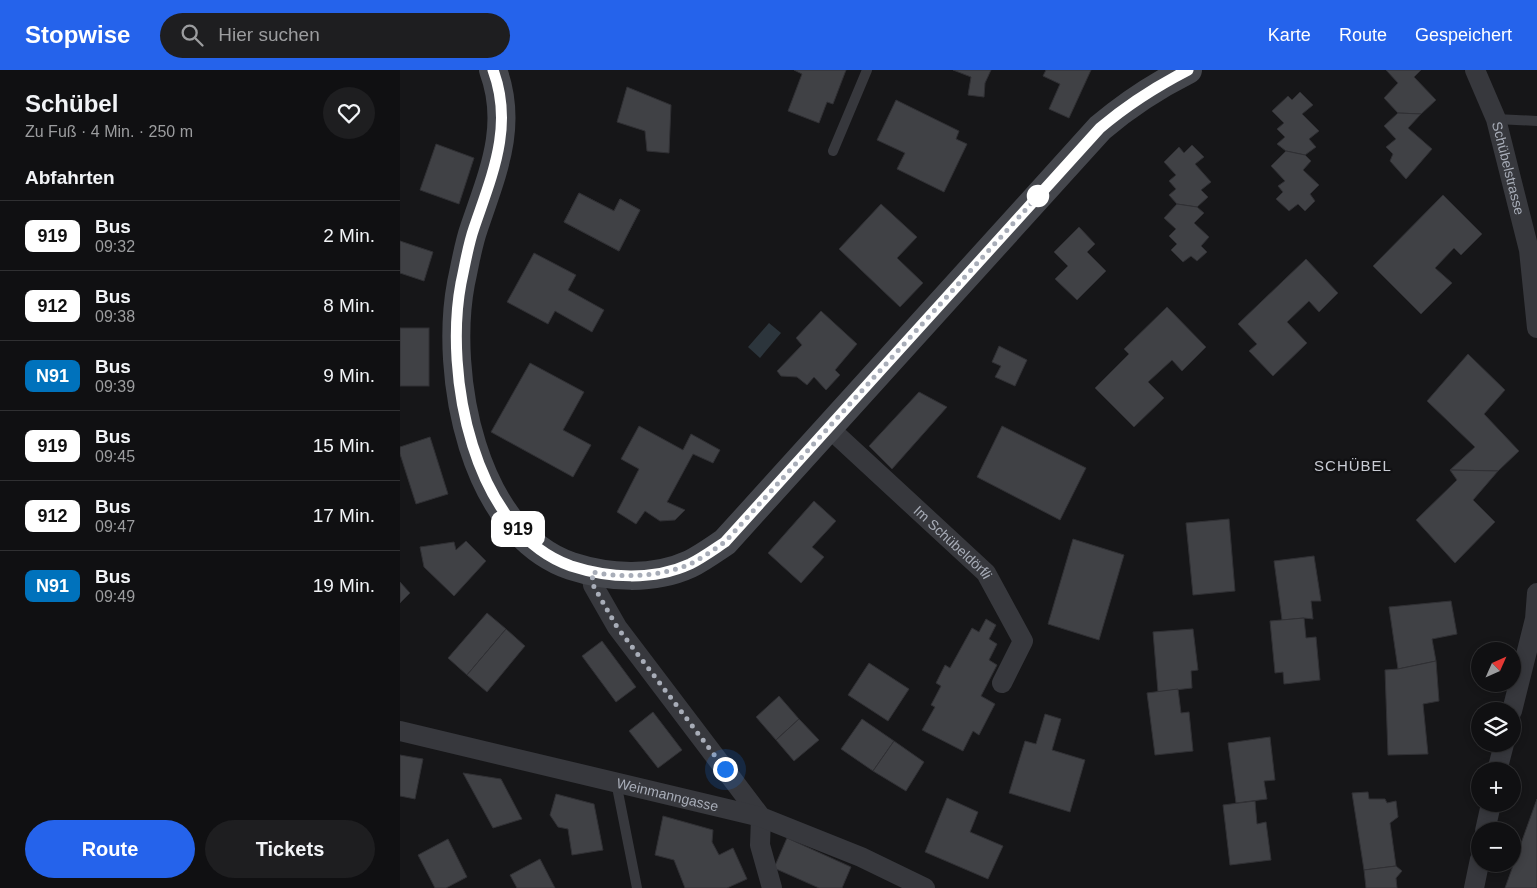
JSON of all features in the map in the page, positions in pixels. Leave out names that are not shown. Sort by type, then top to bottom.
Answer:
[{"type":"main road","points":[[492,70],[496,79],[501,108],[501,142],[495,170],[473,230],[459,298],[456,344],[461,397],[470,437],[483,475],[512,524],[539,548],[562,562],[592,572],[615,576],[652,574],[689,564],[725,542],[1100,128],[1154,88],[1188,70]]},
{"type":"street","name":"Schübelstrasse","points":[[1475,70],[1496,120],[1529,250],[1537,328]]},
{"type":"street","name":"Im Schübeldörfli","points":[[828,427],[986,573],[1023,642],[1002,683]]},
{"type":"street","points":[[592,572],[593,585],[617,627],[761,817],[760,845],[772,888]]},
{"type":"street","points":[[1514,702],[1535,619],[1537,593]]},
{"type":"street","name":"Weinmanngasse","points":[[400,731],[761,817],[861,857],[925,888]]},
{"type":"street","points":[[1474,888],[1477,872]]},
{"type":"lane","points":[[833,151],[867,70]]},
{"type":"lane","points":[[1496,120],[1537,121]]},
{"type":"lane","points":[[616,782],[637,888]]},
{"type":"shaded area","points":[[769,323],[781,333],[760,358],[748,347]]},
{"type":"building","points":[[794,70],[846,70],[833,104],[827,102],[819,123],[788,111],[802,74]]},
{"type":"building","points":[[953,70],[991,70],[985,83],[984,97],[968,95],[971,77]]},
{"type":"building","points":[[1046,70],[1091,70],[1069,118],[1049,109],[1060,84],[1043,76]]},
{"type":"building","points":[[1386,70],[1421,70],[1414,77],[1436,100],[1421,114],[1398,113],[1384,98],[1398,83]]},
{"type":"building","points":[[627,87],[671,105],[669,153],[647,151],[645,131],[617,122]]},
{"type":"building","points":[[1300,92],[1313,105],[1302,114],[1319,131],[1309,139],[1316,147],[1305,155],[1286,151],[1277,144],[1285,137],[1277,129],[1284,123],[1272,111],[1288,96],[1292,100]]},
{"type":"building","points":[[896,100],[959,131],[956,139],[967,144],[944,192],[897,169],[905,153],[877,140]]},
{"type":"building","points":[[1398,113],[1421,114],[1408,128],[1432,149],[1406,179],[1390,161],[1393,154],[1386,147],[1396,139],[1384,126]]},
{"type":"building","points":[[436,144],[474,158],[459,204],[420,190]]},
{"type":"building","points":[[1192,145],[1204,157],[1195,164],[1211,182],[1201,190],[1208,197],[1197,207],[1177,204],[1169,195],[1176,189],[1169,181],[1176,175],[1164,162],[1179,147],[1184,153]]},
{"type":"building","points":[[1286,151],[1305,155],[1311,161],[1303,170],[1319,185],[1310,194],[1315,201],[1305,211],[1298,204],[1289,211],[1276,199],[1283,192],[1278,186],[1285,181],[1271,166]]},
{"type":"building","points":[[579,193],[614,211],[620,199],[640,210],[619,251],[564,222]]},
{"type":"building","points":[[579,193],[614,211],[620,199],[640,210],[619,251],[564,222]]},
{"type":"building","points":[[1443,195],[1482,234],[1461,255],[1454,248],[1435,268],[1452,283],[1421,314],[1373,266]]},
{"type":"building","points":[[881,204],[917,237],[897,258],[923,283],[900,307],[839,249]]},
{"type":"building","points":[[1177,204],[1197,207],[1204,213],[1194,223],[1209,237],[1201,246],[1207,252],[1197,261],[1191,256],[1183,262],[1171,250],[1177,244],[1169,236],[1176,229],[1164,218]]},
{"type":"building","points":[[1079,227],[1095,244],[1087,252],[1106,271],[1077,300],[1055,279],[1068,266],[1054,252]]},
{"type":"building","points":[[400,241],[433,252],[424,281],[400,273]]},
{"type":"building","points":[[534,253],[576,275],[568,290],[604,310],[592,332],[555,311],[548,324],[507,302]]},
{"type":"building","points":[[1306,259],[1338,293],[1319,312],[1309,301],[1287,322],[1307,343],[1273,376],[1249,351],[1257,344],[1238,324]]},
{"type":"building","points":[[1167,307],[1206,347],[1182,371],[1172,360],[1148,382],[1164,398],[1134,427],[1095,388],[1129,354],[1124,349]]},
{"type":"building","points":[[821,311],[857,344],[835,370],[840,375],[826,390],[814,377],[807,385],[797,377],[781,376],[777,371],[802,345],[796,338]]},
{"type":"building","points":[[400,328],[429,328],[429,386],[400,386]]},
{"type":"building","points":[[999,346],[1027,360],[1015,386],[995,377],[1001,366],[992,362]]},
{"type":"building","points":[[1468,354],[1505,390],[1484,414],[1519,451],[1498,471],[1450,470],[1475,447],[1427,401]]},
{"type":"building","points":[[530,363],[584,392],[563,430],[591,445],[573,477],[491,432]]},
{"type":"building","points":[[919,392],[947,407],[892,469],[869,446]]},
{"type":"building","points":[[639,426],[683,450],[691,434],[720,450],[713,463],[693,454],[667,502],[685,510],[675,520],[660,521],[645,511],[636,524],[617,512],[639,469],[621,459]]},
{"type":"building","points":[[1002,426],[1086,468],[1060,520],[977,477]]},
{"type":"building","points":[[430,437],[448,494],[416,504],[400,454],[400,447]]},
{"type":"building","points":[[1450,470],[1498,471],[1473,500],[1495,522],[1455,563],[1416,520],[1457,480]]},
{"type":"building","points":[[814,501],[836,521],[812,547],[824,557],[801,583],[768,553]]},
{"type":"building","points":[[1229,519],[1235,591],[1193,595],[1186,523]]},
{"type":"building","points":[[1073,539],[1124,555],[1099,640],[1048,624]]},
{"type":"building","points":[[466,541],[486,561],[454,596],[424,567],[420,547],[454,542],[456,550]]},
{"type":"building","points":[[1314,556],[1321,601],[1311,601],[1313,619],[1282,620],[1274,561]]},
{"type":"building","points":[[400,582],[410,593],[400,603]]},
{"type":"building","points":[[1451,601],[1457,634],[1432,639],[1436,661],[1398,669],[1389,607]]},
{"type":"building","points":[[487,613],[506,629],[467,675],[448,658]]},
{"type":"building","points":[[1304,618],[1306,638],[1316,637],[1320,680],[1284,684],[1283,672],[1275,673],[1270,621]]},
{"type":"building","points":[[986,619],[996,625],[989,639],[997,644],[989,660],[997,665],[981,696],[995,704],[979,735],[973,731],[963,751],[922,730],[935,707],[931,705],[941,686],[936,683],[945,665],[950,668],[972,628],[979,632]]},
{"type":"building","points":[[506,629],[525,646],[487,692],[467,675]]},
{"type":"building","points":[[1193,629],[1198,670],[1191,671],[1192,688],[1158,692],[1153,632]]},
{"type":"building","points":[[602,641],[636,687],[616,702],[582,656]]},
{"type":"building","points":[[1436,661],[1439,701],[1423,704],[1428,754],[1388,755],[1385,670]]},
{"type":"building","points":[[869,663],[909,689],[888,721],[848,695]]},
{"type":"building","points":[[1178,689],[1181,713],[1189,712],[1193,751],[1155,755],[1147,693]]},
{"type":"building","points":[[779,696],[799,719],[776,740],[756,717]]},
{"type":"building","points":[[653,712],[682,750],[658,768],[629,731]]},
{"type":"building","points":[[1045,714],[1061,719],[1052,750],[1085,760],[1070,812],[1009,793],[1025,741],[1036,744]]},
{"type":"building","points":[[799,719],[819,740],[794,761],[776,740]]},
{"type":"building","points":[[862,719],[894,741],[873,771],[841,749]]},
{"type":"building","points":[[1270,737],[1275,780],[1264,781],[1267,799],[1236,803],[1228,743]]},
{"type":"building","points":[[894,741],[924,762],[906,791],[873,771]]},
{"type":"building","points":[[400,755],[423,759],[415,799],[400,796]]},
{"type":"building","points":[[463,773],[501,779],[522,819],[493,828]]},
{"type":"building","points":[[1368,792],[1369,799],[1385,799],[1387,803],[1396,801],[1398,817],[1390,823],[1396,866],[1364,870],[1352,793]]},
{"type":"building","points":[[556,794],[594,804],[603,850],[572,855],[568,829],[558,827],[550,815]]},
{"type":"building","points":[[947,798],[978,812],[970,832],[1003,846],[988,879],[925,852]]},
{"type":"building","points":[[1537,799],[1537,888],[1505,888],[1511,872],[1521,872],[1521,843]]},
{"type":"building","points":[[1255,801],[1257,824],[1266,822],[1271,860],[1230,865],[1223,805]]},
{"type":"building","points":[[663,816],[713,830],[712,842],[719,855],[733,848],[747,879],[727,888],[685,888],[674,860],[655,855]]},
{"type":"building","points":[[787,838],[851,867],[842,888],[819,888],[774,868]]},
{"type":"building","points":[[448,839],[467,877],[446,888],[435,888],[418,855]]},
{"type":"building","points":[[540,859],[555,888],[517,888],[510,875]]},
{"type":"building","points":[[1396,866],[1402,871],[1396,878],[1397,888],[1366,888],[1364,870]]},
{"type":"bus line","name":"919","points":[[493,70],[501,108],[501,142],[495,170],[473,230],[461,283],[458,306],[456,344],[459,378],[461,397],[470,437],[483,475],[512,524],[539,548],[562,562],[592,572],[615,576],[637,576],[672,570],[689,564],[725,542],[1100,128],[1154,88],[1188,70]]},
{"type":"district","name":"SCHÜBEL","points":[[1353,465]]},
{"type":"route","points":[[725,769],[617,627],[593,585],[592,572],[615,576],[637,576],[672,570],[689,564],[725,542],[1038,196]]}]
